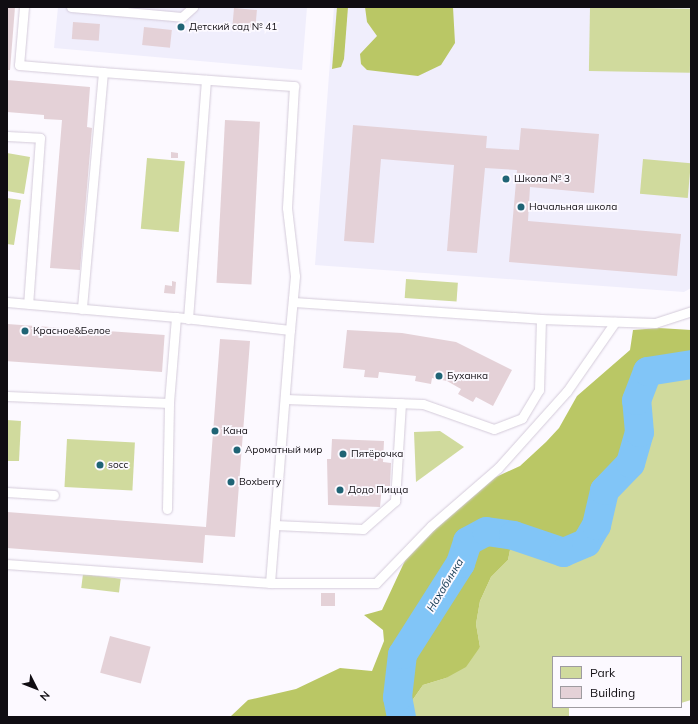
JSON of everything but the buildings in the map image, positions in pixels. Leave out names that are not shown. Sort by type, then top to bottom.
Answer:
[{"type":"lane","points":[[24,7],[18,65],[294,86],[287,208],[295,276],[294,302],[284,399],[270,583]]},
{"type":"lane","points":[[71,7],[182,17],[193,7]]},
{"type":"lane","points":[[82,309],[104,72]]},
{"type":"lane","points":[[188,319],[206,80]]},
{"type":"lane","points":[[7,136],[40,138],[28,304]]},
{"type":"lane","points":[[7,302],[176,317],[290,330]]},
{"type":"lane","points":[[294,302],[541,319],[656,323],[691,311]]},
{"type":"lane","points":[[167,509],[169,403],[176,317]]},
{"type":"lane","points":[[284,399],[423,404],[494,429],[522,418],[538,390],[541,319]]},
{"type":"lane","points":[[7,564],[270,583],[376,583],[431,526],[498,468],[567,391],[614,322]]},
{"type":"lane","points":[[7,396],[169,403]]},
{"type":"lane","points":[[274,525],[364,530],[395,501],[400,403]]},
{"type":"lane","points":[[7,492],[54,495]]},
{"type":"shaded area","name":"Детский сад № 41","points":[[58,7],[307,7],[302,70],[54,48]]},
{"type":"shaded area","name":"Школа № 3","points":[[334,7],[691,7],[691,288],[684,292],[315,265]]},
{"type":"green space","points":[[337,7],[348,7],[344,59],[341,67],[332,69]]},
{"type":"green space","points":[[365,7],[453,7],[455,43],[441,65],[418,76],[367,70],[361,64],[360,54],[377,36],[367,22]]},
{"type":"green space","points":[[590,7],[691,9],[690,73],[589,71]]},
{"type":"green space","points":[[7,153],[30,157],[24,194],[7,191]]},
{"type":"green space","points":[[147,158],[185,161],[179,232],[141,229]]},
{"type":"green space","points":[[643,159],[691,163],[688,198],[640,194]]},
{"type":"green space","points":[[7,198],[21,200],[14,245],[7,244]]},
{"type":"green space","points":[[406,279],[458,283],[457,302],[405,298]]},
{"type":"green space","points":[[659,328],[691,330],[691,364],[647,371],[636,400],[639,432],[630,463],[604,490],[596,525],[586,542],[563,552],[513,535],[508,560],[491,577],[480,601],[476,624],[480,647],[466,667],[446,678],[423,685],[409,705],[409,717],[230,717],[248,700],[296,689],[340,668],[372,671],[384,641],[383,630],[364,615],[382,610],[409,552],[485,482],[520,466],[546,442],[559,428],[577,396],[630,350],[633,330]]},
{"type":"green space","points":[[687,363],[691,364],[691,700],[682,703],[682,656],[552,656],[552,708],[569,708],[569,717],[409,717],[409,705],[423,685],[446,678],[480,647],[476,624],[480,601],[491,577],[508,560],[513,535],[563,552],[596,525],[604,490],[630,463],[639,432],[636,400],[647,371]]},
{"type":"green space","points":[[7,420],[21,421],[19,461],[7,461]]},
{"type":"green space","points":[[440,431],[464,447],[416,482],[414,432]]},
{"type":"green space","name":"socc","points":[[67,439],[135,443],[132,490],[64,487]]},
{"type":"green space","points":[[83,574],[121,579],[119,593],[81,588]]},
{"type":"waterway","name":"Нахабинка","points":[[401,717],[397,697],[402,654],[460,563],[467,541],[486,531],[513,535],[563,552],[586,542],[596,525],[604,490],[630,463],[639,432],[636,400],[647,371],[691,364]]},
{"type":"place","name":"Детский сад № 41","points":[[181,27]]},
{"type":"place","name":"Школа № 3","points":[[506,179]]},
{"type":"place","name":"Начальная школа","points":[[521,207]]},
{"type":"place","name":"Красное&Белое","points":[[25,331]]},
{"type":"place","name":"Буханка","points":[[439,376]]},
{"type":"place","name":"Кана","points":[[215,431]]},
{"type":"place","name":"Ароматный мир","points":[[237,450]]},
{"type":"place","name":"Пятёрочка","points":[[343,454]]},
{"type":"place","name":"socc","points":[[100,465]]},
{"type":"place","name":"Boxberry","points":[[231,482]]},
{"type":"place","name":"Додо Пицца","points":[[340,490]]}]
